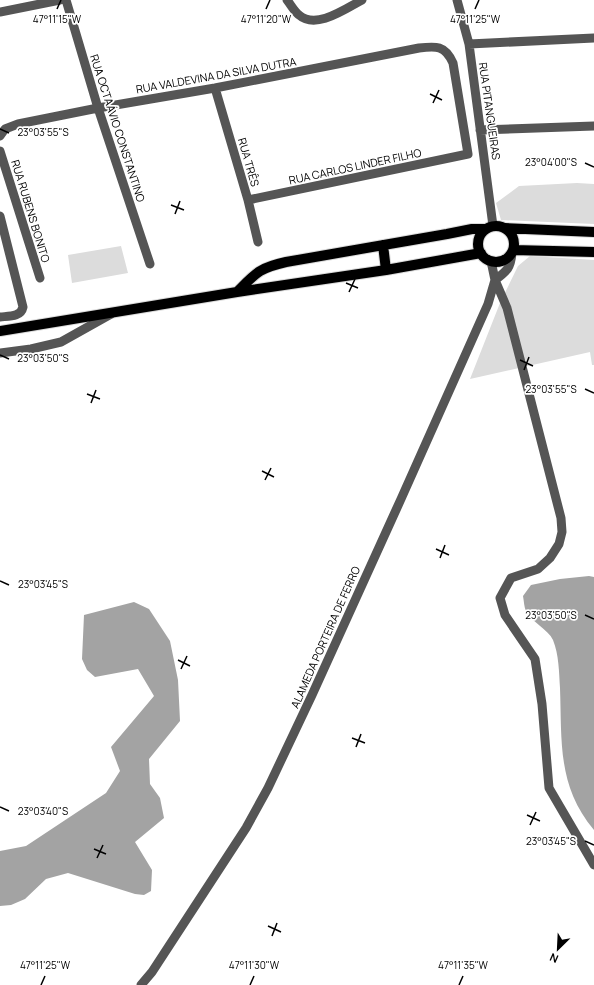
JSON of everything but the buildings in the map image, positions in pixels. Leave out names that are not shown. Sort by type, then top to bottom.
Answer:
[{"type":"main road","points":[[237,292],[259,271],[268,266],[472,229],[502,226],[506,228],[594,232]]},
{"type":"main road","points":[[489,228],[480,236],[478,240],[479,249],[480,253],[487,260],[496,262],[505,260],[513,251],[513,238],[506,228]]},
{"type":"main road","points":[[383,245],[386,270]]},
{"type":"main road","points":[[513,251],[594,252]]},
{"type":"main road","points":[[0,331],[237,292],[386,270],[480,253]]},
{"type":"street","points":[[0,12],[60,0]]},
{"type":"street","name":"RUA OCTAÁVIO CONSTANTINO","points":[[66,0],[98,108],[150,264]]},
{"type":"street","points":[[287,0],[299,15],[305,19],[317,21],[327,18],[362,0]]},
{"type":"street","name":"RUA PITANGUEIRAS","points":[[457,0],[468,44],[480,130],[489,228]]},
{"type":"street","points":[[468,44],[594,38]]},
{"type":"street","name":"RUA VALDEVINA DA SILVA DUTRA","points":[[0,136],[5,129],[18,124],[98,108],[215,88],[419,48],[434,47],[443,49],[450,55],[453,63],[468,154]]},
{"type":"street","name":"RUA TRÊS","points":[[215,88],[248,200],[258,242]]},
{"type":"street","points":[[480,130],[594,126]]},
{"type":"street","name":"RUA RUBENS BONITO","points":[[0,151],[40,278]]},
{"type":"street","name":"RUA CARLOS LINDER FILHO","points":[[248,200],[468,154]]},
{"type":"street","points":[[0,216],[23,307],[21,312],[18,314],[0,318]]},
{"type":"street","name":"ALAMEDA PORTEIRA DE FERRO","points":[[495,280],[508,269],[513,251]]},
{"type":"street","name":"ALAMEDA PORTEIRA DE FERRO","points":[[141,985],[152,972],[246,828],[268,788],[312,695],[488,304],[495,280],[491,261]]},
{"type":"street","points":[[495,280],[509,316],[561,518],[562,532],[559,544],[550,558],[538,569],[511,578],[500,598],[505,615],[535,659],[542,704],[549,788],[594,864]]},
{"type":"street","points":[[0,353],[31,349],[61,342],[112,313]]},
{"type":"shaded area","points":[[577,183],[594,184],[594,224],[501,220],[496,203],[519,186]]},
{"type":"shaded area","points":[[121,246],[128,273],[72,283],[68,255]]},
{"type":"shaded area","points":[[530,256],[594,260],[594,365],[592,365],[590,352],[470,379],[500,303],[518,266]]},
{"type":"shaded area","points":[[589,576],[594,577],[594,830],[573,797],[564,762],[559,670],[555,646],[551,636],[528,615],[523,596],[531,585],[560,579]]},
{"type":"shaded area","points":[[134,602],[149,609],[170,641],[178,680],[180,721],[149,759],[150,784],[160,798],[164,818],[135,842],[152,870],[151,891],[144,895],[135,894],[68,873],[46,879],[25,899],[11,905],[0,906],[0,851],[26,846],[106,793],[120,771],[111,747],[154,696],[138,669],[95,677],[87,670],[82,659],[84,615]]}]
